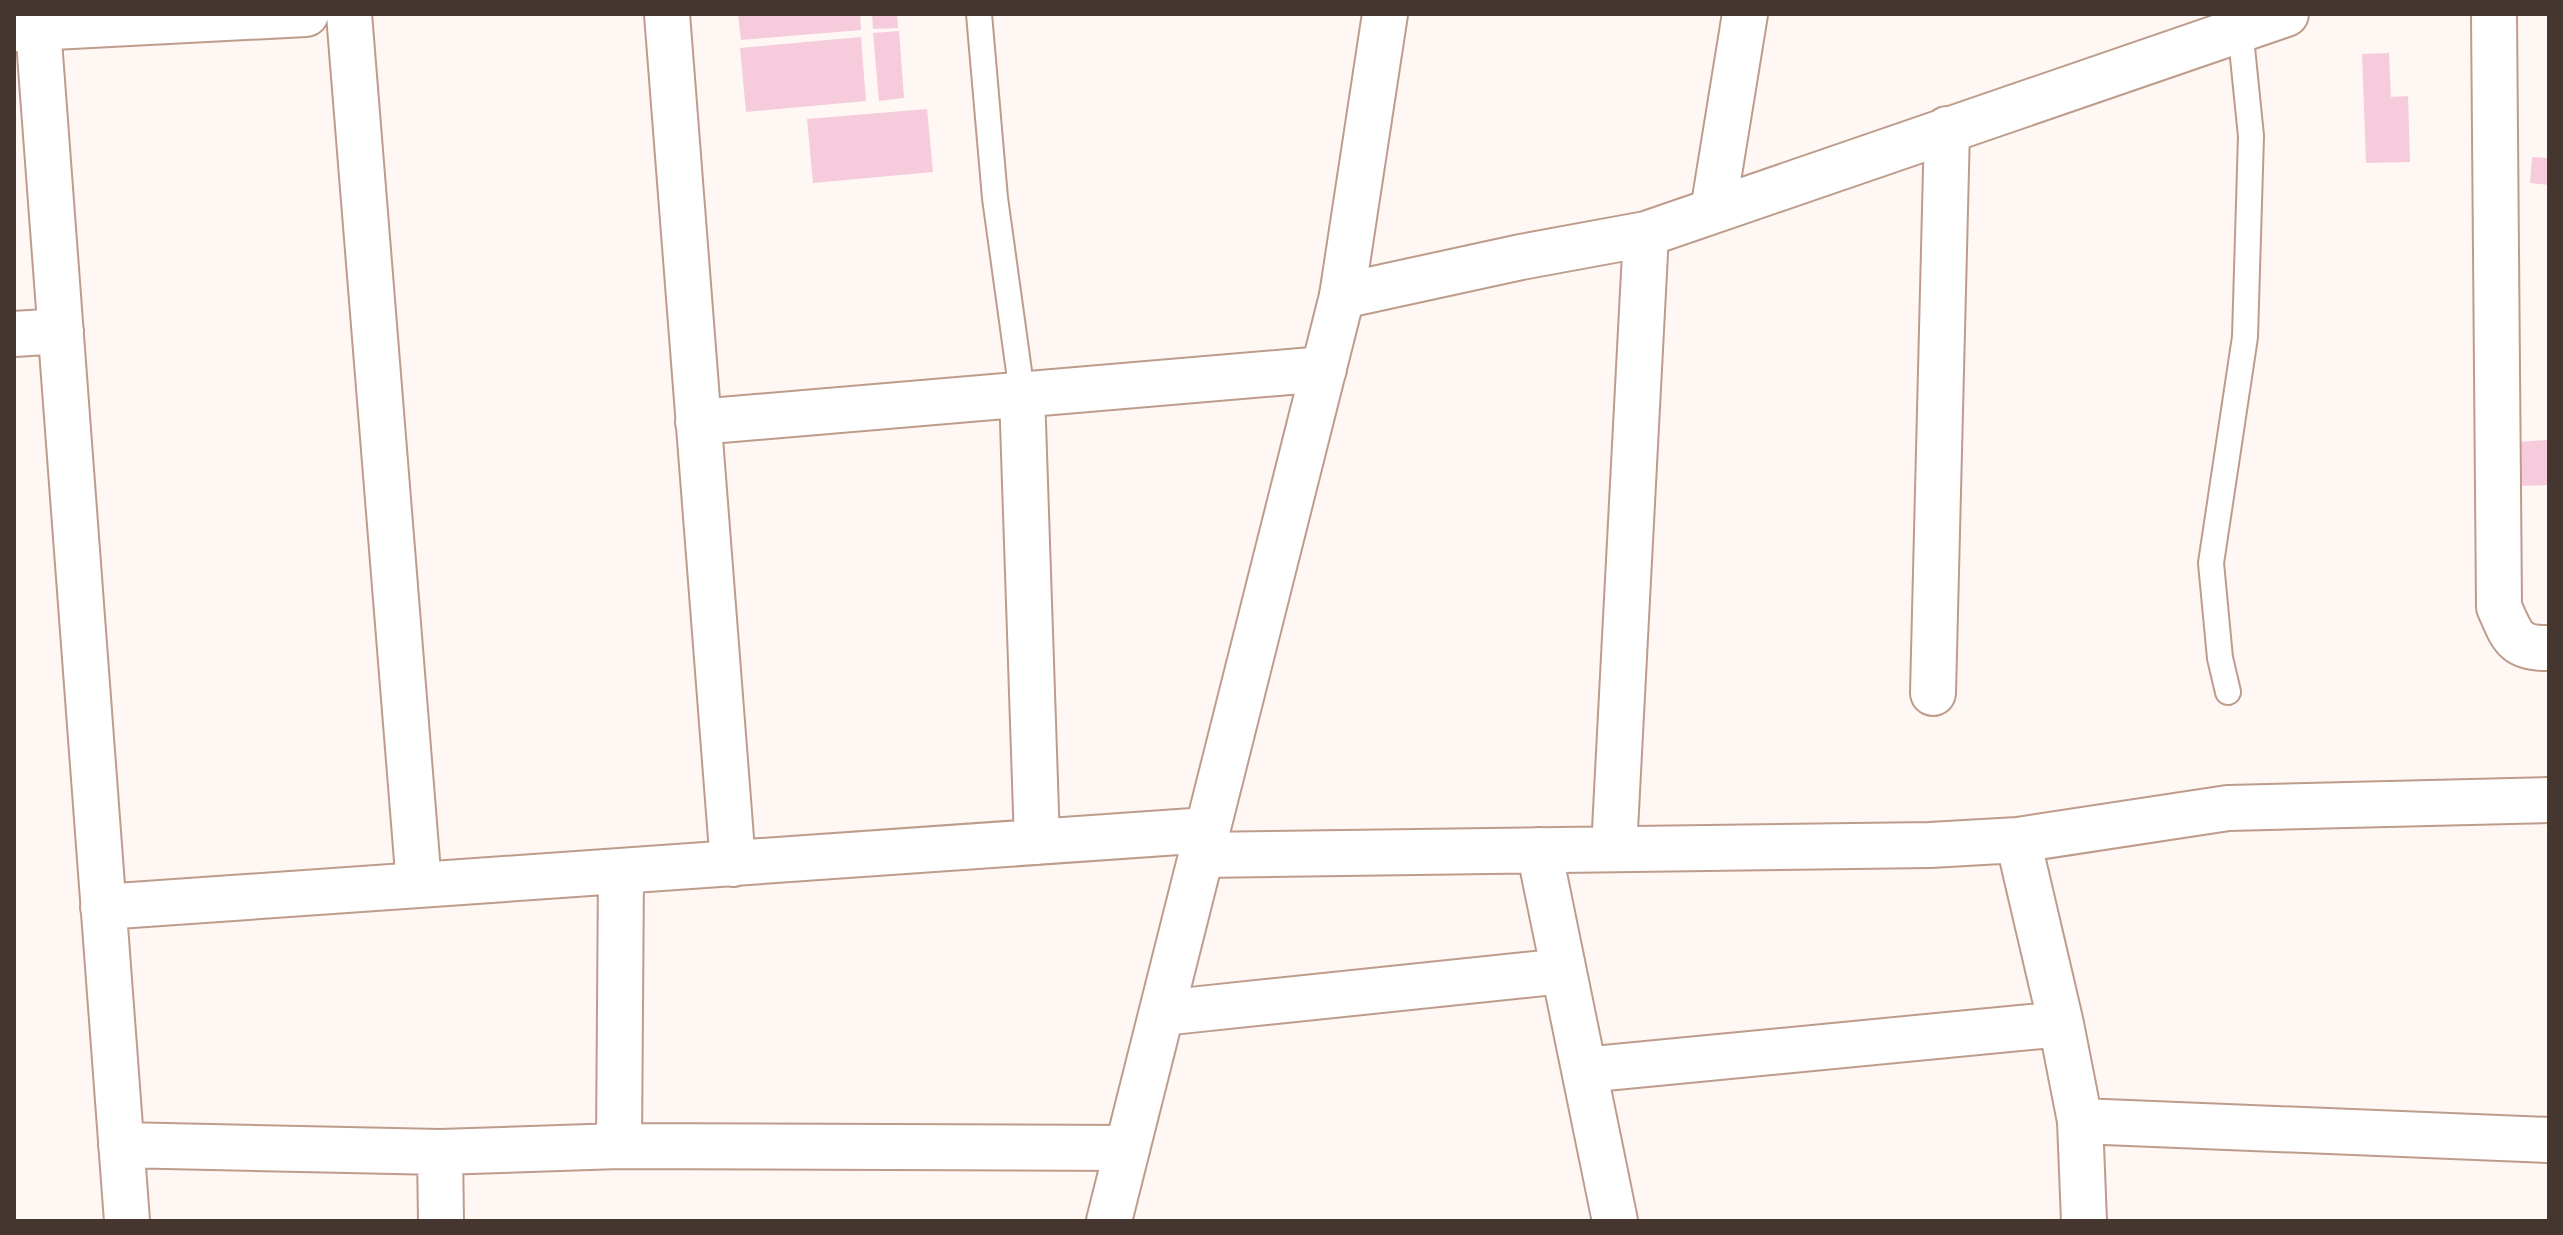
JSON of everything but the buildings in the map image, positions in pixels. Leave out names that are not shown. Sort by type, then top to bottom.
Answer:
[{"type":"street","points":[[127,1221],[61,331],[29,23],[306,14]]},
{"type":"street","points":[[349,14],[419,885]]},
{"type":"street","points":[[667,14],[733,864]]},
{"type":"street","points":[[1109,1221],[1342,296],[1385,14]]},
{"type":"street","points":[[1713,211],[1745,14]]},
{"type":"street","points":[[1342,296],[1521,257],[1646,234],[2286,14]]},
{"type":"street","points":[[2494,14],[2499,607],[2514,640],[2531,649],[2549,648]]},
{"type":"street","points":[[1933,693],[1947,129]]},
{"type":"street","points":[[1614,849],[1646,234]]},
{"type":"street","points":[[14,334],[61,331]]},
{"type":"street","points":[[698,422],[1324,369]]},
{"type":"street","points":[[1022,393],[1037,842]]},
{"type":"street","points":[[103,907],[1037,842],[1539,850],[1930,845],[2018,840],[2228,808],[2549,800]]},
{"type":"street","points":[[2018,840],[2080,1121],[2084,1221]]},
{"type":"street","points":[[1539,850],[1615,1221]]},
{"type":"street","points":[[619,1146],[621,871]]},
{"type":"street","points":[[1162,1013],[1563,971]]},
{"type":"street","points":[[1584,1070],[2061,1024]]},
{"type":"street","points":[[2080,1121],[2549,1140]]},
{"type":"street","points":[[121,1145],[440,1152],[619,1146],[1127,1148]]},
{"type":"street","points":[[440,1152],[441,1221]]},
{"type":"lane","points":[[979,14],[995,198],[1022,393]]},
{"type":"lane","points":[[2228,692],[2220,658],[2211,563],[2245,337],[2251,136],[2240,28]]}]
